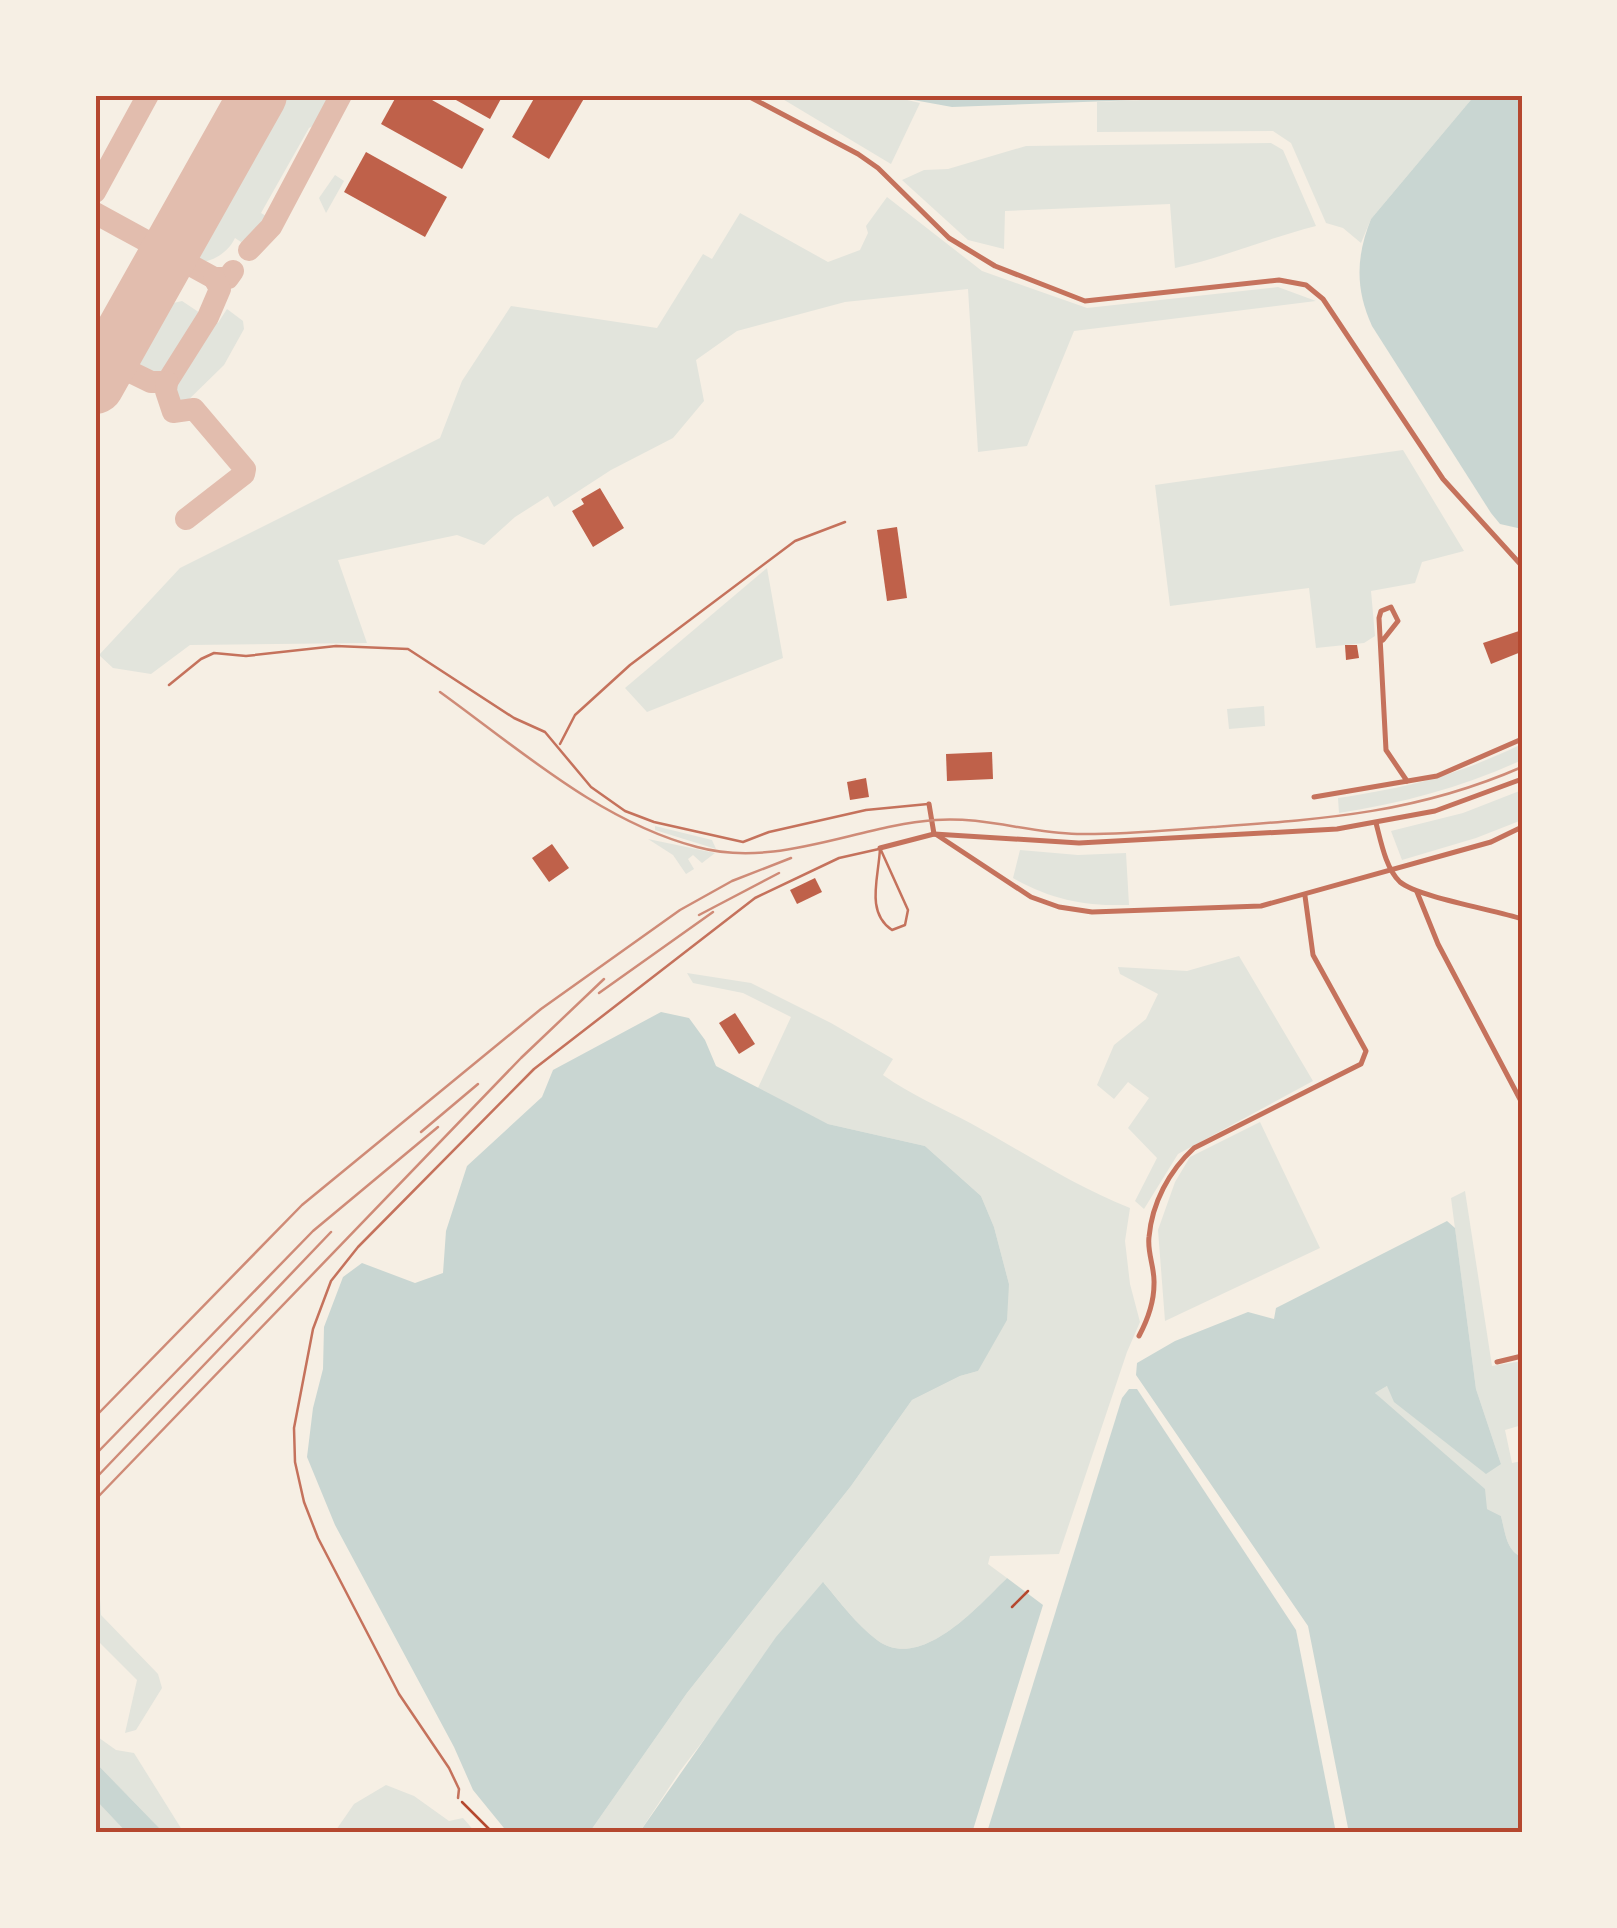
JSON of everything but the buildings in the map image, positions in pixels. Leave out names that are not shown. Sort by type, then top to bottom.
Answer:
[{"type":"street","points":[[746,95],[858,154],[878,168],[949,238],[995,266],[1085,301],[1278,280],[1306,286],[1323,299],[1443,479],[1522,566]]},
{"type":"street","points":[[1383,640],[1380,614],[1392,606],[1398,622],[1383,640],[1380,642],[1386,750],[1407,781]]},
{"type":"street","points":[[1314,797],[1437,776],[1522,739]]},
{"type":"street","points":[[880,848],[934,834],[1079,844],[1337,829],[1435,811],[1522,779]]},
{"type":"street","points":[[930,804],[934,834],[1031,897],[1058,907],[1092,912],[1261,906],[1491,842],[1522,827]]},
{"type":"street","points":[[1376,823],[1391,869],[1400,881],[1418,892],[1522,919]]},
{"type":"street","points":[[1418,892],[1438,944],[1522,1104]]},
{"type":"street","points":[[1139,1336],[1147,1321],[1154,1284],[1148,1241],[1151,1222],[1175,1166],[1194,1148],[1366,1059],[1366,1051],[1313,954],[1305,896]]},
{"type":"street","points":[[1498,1362],[1522,1356]]},
{"type":"lane","points":[[559,745],[575,715],[630,665],[795,540],[845,522]]},
{"type":"lane","points":[[169,684],[214,652],[246,656],[336,646],[408,649],[514,718],[546,732],[591,787],[625,810],[654,822],[743,842],[769,832],[866,810],[930,804]]},
{"type":"lane","points":[[880,848],[908,910],[905,925],[892,930],[883,922],[874,900],[880,879],[880,848]]},
{"type":"lane","points":[[458,1798],[454,1779],[399,1694],[318,1538],[294,1462],[294,1428],[313,1329],[331,1281],[358,1247],[534,1070],[756,898],[839,858],[880,848]]},
{"type":"path","points":[[1012,1607],[1028,1591]]},
{"type":"path","points":[[458,1798],[493,1833]]},
{"type":"shaded area","points":[[286,95],[332,95],[319,123],[309,128],[261,213],[266,216],[258,229],[241,242],[235,238],[215,258],[199,262],[198,253]]},
{"type":"shaded area","points":[[776,95],[886,95],[920,103],[891,164]]},
{"type":"shaded area","points":[[886,95],[1166,95],[1163,99],[952,107]]},
{"type":"shaded area","points":[[1166,95],[1273,99],[1312,95],[1475,95],[1371,219],[1361,243],[1343,228],[1326,223],[1291,143],[1273,131],[1097,132],[1097,102],[1163,99]]},
{"type":"shaded area","points":[[1475,95],[1522,95],[1522,529],[1500,524],[1491,513],[1372,326],[1360,286],[1362,246],[1371,219]]},
{"type":"shaded area","points":[[1271,143],[1283,150],[1316,226],[1175,268],[1170,204],[1005,211],[1004,249],[968,240],[902,180],[924,170],[948,169],[1026,146]]},
{"type":"shaded area","points":[[335,175],[344,181],[326,213],[319,198]]},
{"type":"shaded area","points":[[887,197],[982,271],[1087,308],[1278,287],[1316,301],[1074,331],[1027,446],[978,452],[968,289],[845,302],[737,331],[696,360],[704,401],[673,438],[611,470],[554,507],[548,496],[515,517],[484,545],[457,535],[338,560],[367,643],[190,645],[151,674],[113,668],[99,655],[180,568],[440,438],[462,381],[511,306],[657,328],[703,254],[712,259],[740,213],[828,262],[860,250],[868,233],[866,226]]},
{"type":"shaded area","points":[[182,301],[203,315],[172,369],[162,378],[136,366],[169,304]]},
{"type":"shaded area","points":[[227,309],[243,321],[244,329],[224,365],[180,408],[172,396],[176,377],[211,318],[218,323]]},
{"type":"shaded area","points":[[1403,450],[1464,551],[1422,562],[1415,583],[1371,591],[1375,636],[1364,643],[1316,648],[1309,588],[1170,606],[1155,485]]},
{"type":"shaded area","points":[[767,568],[783,658],[647,712],[625,688]]},
{"type":"shaded area","points":[[1264,706],[1265,726],[1229,729],[1227,709]]},
{"type":"shaded area","points":[[1522,744],[1522,760],[1478,778],[1409,799],[1339,813],[1338,798],[1432,779]]},
{"type":"shaded area","points":[[1522,790],[1522,820],[1402,860],[1391,831],[1463,813]]},
{"type":"shaded area","points":[[655,826],[712,840],[716,849],[655,830]]},
{"type":"shaded area","points":[[648,839],[715,853],[702,863],[693,855],[688,859],[694,869],[686,874],[673,855]]},
{"type":"shaded area","points":[[1020,850],[1078,855],[1126,853],[1129,905],[1069,900],[1027,886],[1013,878]]},
{"type":"shaded area","points":[[1239,956],[1313,1081],[1178,1154],[1144,1209],[1135,1201],[1157,1158],[1128,1128],[1149,1098],[1128,1082],[1114,1099],[1097,1085],[1114,1045],[1146,1019],[1158,994],[1120,974],[1118,967],[1187,971]]},
{"type":"shaded area","points":[[687,973],[751,983],[831,1023],[893,1059],[883,1075],[894,1082],[1069,1179],[1130,1208],[1125,1241],[1140,1322],[1059,1554],[990,1556],[988,1564],[1007,1578],[948,1632],[912,1648],[894,1648],[877,1640],[824,1583],[680,1771],[639,1833],[589,1833],[687,1693],[851,1486],[912,1400],[978,1371],[1009,1284],[981,1196],[925,1146],[828,1124],[757,1090],[791,1017],[743,993],[693,983]]},
{"type":"shaded area","points":[[661,1012],[689,1018],[705,1040],[716,1066],[828,1124],[925,1146],[981,1196],[1009,1284],[1007,1320],[978,1371],[912,1400],[851,1486],[687,1693],[589,1833],[508,1833],[473,1790],[454,1747],[335,1525],[307,1457],[323,1369],[324,1327],[343,1277],[362,1263],[415,1283],[443,1273],[446,1231],[467,1166],[542,1097],[553,1070]]},
{"type":"shaded area","points":[[1260,1122],[1320,1248],[1165,1321],[1158,1230],[1175,1182],[1190,1157]]},
{"type":"shaded area","points":[[1465,1191],[1492,1366],[1522,1361],[1522,1425],[1505,1430],[1512,1463],[1522,1461],[1522,1557],[1509,1545],[1501,1516],[1487,1509],[1375,1393],[1387,1386],[1501,1464],[1476,1389],[1451,1198]]},
{"type":"shaded area","points":[[1447,1221],[1455,1228],[1476,1389],[1501,1464],[1486,1474],[1394,1402],[1387,1386],[1375,1393],[1485,1489],[1487,1509],[1501,1516],[1509,1545],[1522,1557],[1522,1833],[1349,1833],[1308,1626],[1136,1375],[1137,1363],[1175,1341],[1248,1312],[1274,1319],[1276,1308]]},
{"type":"shaded area","points":[[1129,1389],[1137,1389],[1296,1630],[1336,1833],[1015,1833],[988,1829],[1122,1398]]},
{"type":"shaded area","points":[[1007,1578],[1043,1605],[972,1833],[639,1833],[776,1637],[823,1582],[877,1640],[894,1648],[912,1648],[948,1632]]},
{"type":"shaded area","points":[[95,1583],[99,1583],[101,1615],[158,1674],[162,1688],[136,1730],[125,1733],[137,1680],[95,1638]]},
{"type":"shaded area","points":[[95,1735],[116,1750],[134,1753],[184,1833],[164,1833],[95,1762]]},
{"type":"shaded area","points":[[95,1762],[164,1833],[127,1833],[95,1799]]},
{"type":"shaded area","points":[[386,1785],[414,1796],[449,1821],[463,1818],[476,1833],[334,1833],[354,1804]]},
{"type":"shaded area","points":[[95,1799],[99,1803],[127,1833],[95,1833]]},
{"type":"taxiway","points":[[95,192],[148,95]]},
{"type":"taxiway","points":[[249,250],[271,227],[341,95]]},
{"type":"taxiway","points":[[95,213],[214,278],[228,278],[233,271]]},
{"type":"taxiway","points":[[108,361],[151,382],[167,382],[208,317],[220,289],[214,278]]},
{"type":"taxiway","points":[[167,382],[173,412],[194,409],[245,469],[244,474],[186,519]]},
{"type":"runway","points":[[95,385],[258,95]]},
{"type":"railway","points":[[440,692],[594,802],[662,836],[727,852],[787,850],[935,820],[971,820],[1094,834],[1332,817],[1445,795],[1522,767]]},
{"type":"railway","points":[[95,1417],[302,1205],[541,1009],[680,910],[732,881],[791,858]]},
{"type":"railway","points":[[699,915],[779,873]]},
{"type":"railway","points":[[599,993],[713,912]]},
{"type":"railway","points":[[95,1500],[521,1058],[604,979]]},
{"type":"railway","points":[[421,1132],[478,1084]]},
{"type":"railway","points":[[95,1455],[313,1231],[438,1127]]},
{"type":"railway","points":[[95,1479],[331,1232]]}]
